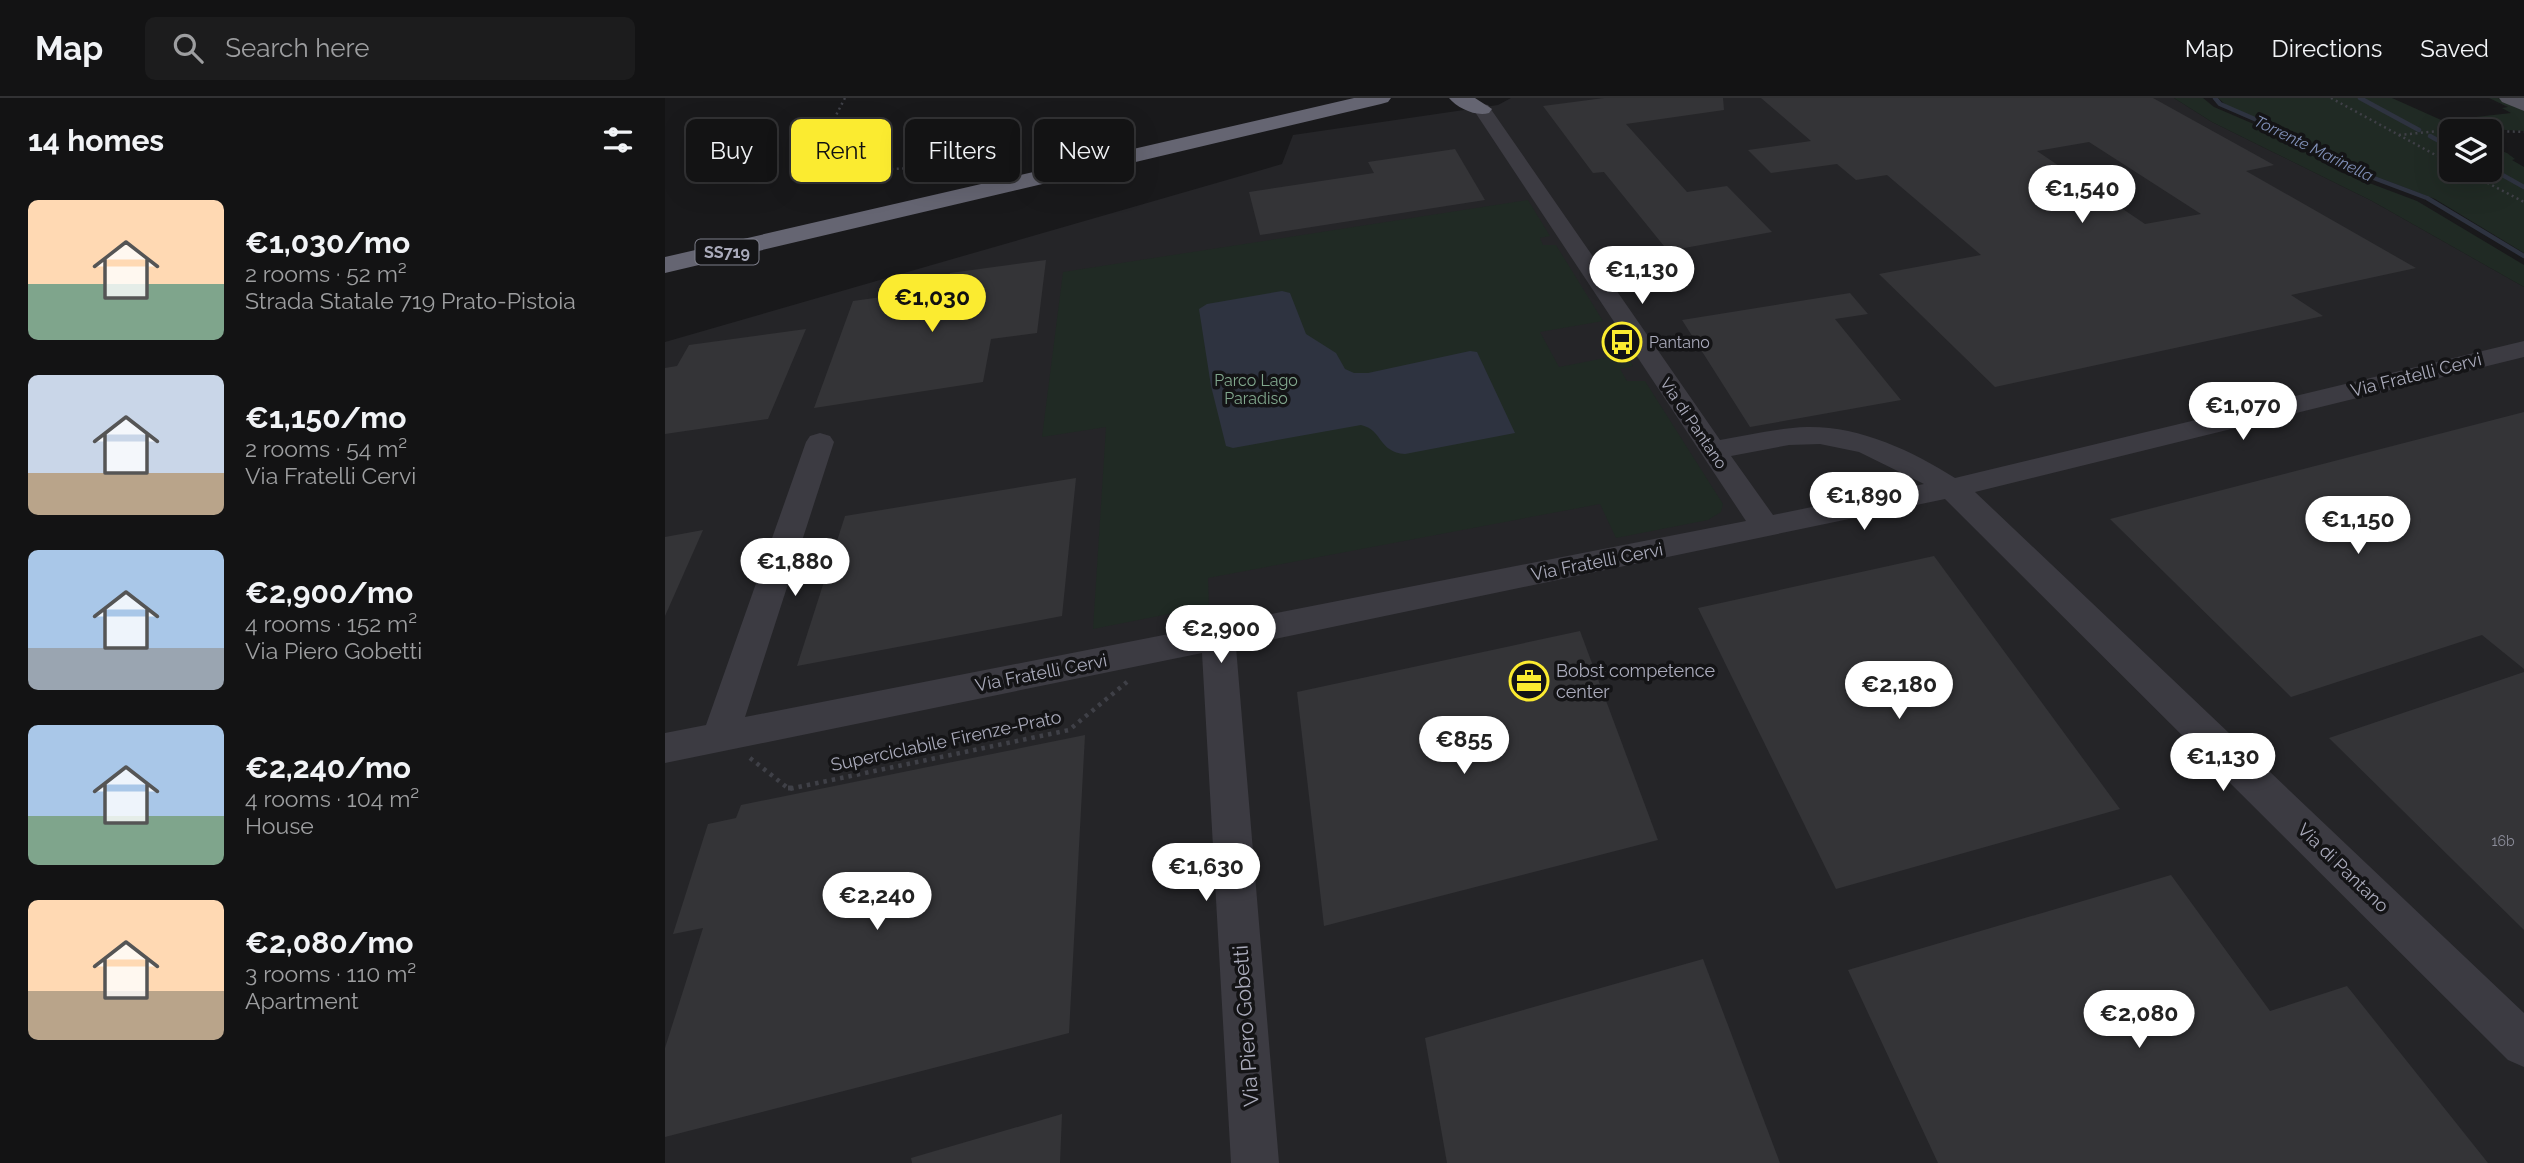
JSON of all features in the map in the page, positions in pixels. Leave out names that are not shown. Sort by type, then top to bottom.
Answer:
[{"type":"highway","points":[[1288,112],[1325,98]]},
{"type":"highway","points":[[1365,99],[1397,98]]},
{"type":"highway","points":[[1459,98],[1480,104]]},
{"type":"highway","name":"SS719","points":[[665,265],[1288,112],[1365,99]]},
{"type":"highway","name":"SS719","points":[[665,260],[1365,99]]},
{"type":"highway","points":[[665,253],[716,241],[783,235]]},
{"type":"highway","points":[[665,273],[737,256],[783,235]]},
{"type":"main road","points":[[2509,98],[2524,103]]},
{"type":"main road","points":[[2518,98],[2524,103]]},
{"type":"street","name":"Via di Pantano","points":[[1480,104],[1766,527]]},
{"type":"street","name":"Via Fratelli Cervi","points":[[665,748],[733,746],[1218,637],[1951,488],[2524,349]]},
{"type":"street","name":"Via di Pantano","points":[[1713,450],[1782,439],[1834,437],[1863,444],[1951,488],[2524,1044]]},
{"type":"street","points":[[733,746],[820,442]]},
{"type":"street","name":"Via Piero Gobetti","points":[[1218,637],[1255,1163]]},
{"type":"path","points":[[845,98],[808,169],[810,172],[905,169]]},
{"type":"path","points":[[2331,98],[2439,157]]},
{"type":"path","points":[[2398,135],[2439,131]]},
{"type":"path","points":[[2502,131],[2524,132]]},
{"type":"path","points":[[2486,182],[2524,202]]},
{"type":"path","name":"Superciclabile Firenze-Prato","points":[[733,746],[789,789],[1069,730],[1135,675]]},
{"type":"shaded area","points":[[1511,98],[2174,98],[2212,122],[2372,201],[2524,287],[2524,1163],[665,1163],[665,342],[1282,164],[1293,135],[1498,105]]},
{"type":"green space","points":[[2174,98],[2203,98],[2214,107],[2270,131],[2340,172],[2417,201],[2524,265],[2524,287],[2372,201],[2212,122]]},
{"type":"green space","points":[[2218,98],[2392,98],[2439,119],[2439,182],[2502,182],[2502,151],[2524,167],[2524,253],[2435,199],[2356,169],[2283,129],[2227,106]]},
{"type":"green space","points":[[2489,98],[2498,98],[2524,111],[2524,131],[2502,130],[2502,119],[2467,118],[2511,113],[2502,108],[2508,107]]},
{"type":"green space","name":"Parco Lago Paradiso","points":[[1528,200],[1550,236],[1540,238],[1543,245],[1556,245],[1603,321],[1540,332],[1559,367],[1626,354],[1633,366],[1620,369],[1627,381],[1645,381],[1723,504],[1721,512],[1708,520],[1616,538],[1600,504],[1208,578],[1209,606],[1093,629],[1106,427],[1042,437],[1063,272]]},
{"type":"water","points":[[1282,291],[1290,293],[1306,334],[1336,353],[1345,369],[1354,373],[1368,373],[1470,351],[1477,352],[1515,433],[1405,454],[1390,449],[1373,431],[1361,425],[1233,448],[1226,446],[1211,386],[1199,309],[1207,304]]},
{"type":"building","points":[[1604,98],[1723,98],[1724,110],[1626,124],[1687,192],[1727,186],[1772,232],[1668,251],[1604,172],[1593,173],[1543,106]]},
{"type":"building","points":[[1761,98],[2153,98],[2274,165],[2246,171],[2416,268],[2291,295],[2323,316],[1995,387],[1879,274],[1981,255],[1887,175],[1856,180],[1837,164],[1771,173],[1748,150],[1811,141]],"holes":[[[2089,142],[2201,214],[2145,224],[2037,151]]]},
{"type":"building","points":[[1455,149],[1485,200],[1260,235],[1249,192],[1374,173],[1368,162]]},
{"type":"building","points":[[1046,260],[1037,333],[991,339],[983,382],[814,408],[853,301],[946,288],[950,273]]},
{"type":"building","points":[[1850,293],[1868,314],[1835,319],[1901,400],[1750,427],[1682,320]]},
{"type":"building","points":[[806,329],[768,419],[665,434],[665,368],[677,366],[689,345]]},
{"type":"building","points":[[2524,412],[2524,669],[2482,635],[2291,697],[2110,519]]},
{"type":"building","points":[[1076,478],[1062,616],[797,666],[845,516]]},
{"type":"building","points":[[703,530],[665,616],[665,537]]},
{"type":"building","points":[[1934,556],[2120,809],[1836,889],[1698,608]]},
{"type":"building","points":[[1580,631],[1658,840],[1324,926],[1297,692]]},
{"type":"building","points":[[2524,672],[2524,930],[2329,738]]},
{"type":"building","points":[[1085,735],[1069,1033],[665,1137],[665,1048],[703,928],[673,934],[708,824],[736,818],[741,805]]},
{"type":"building","points":[[2171,875],[2270,1011],[2347,986],[2488,1163],[1938,1163],[1848,970]]},
{"type":"building","points":[[1703,959],[1780,1163],[1447,1163],[1425,1038]]},
{"type":"building","points":[[1062,1114],[1060,1163],[912,1163],[911,1158]]},
{"type":"waterway","name":"Torrente Marinella","points":[[2215,98],[2220,104],[2273,127],[2350,169],[2427,198],[2524,256]]},
{"type":"waterway","points":[[2360,98],[2419,130]]},
{"type":"waterway","points":[[2430,136],[2439,141]]},
{"type":"waterway","points":[[2502,175],[2524,187]]},
{"type":"place","name":"Pantano","points":[[1622,342]]},
{"type":"place","name":"Bobst competence center","points":[[1529,681]]}]
